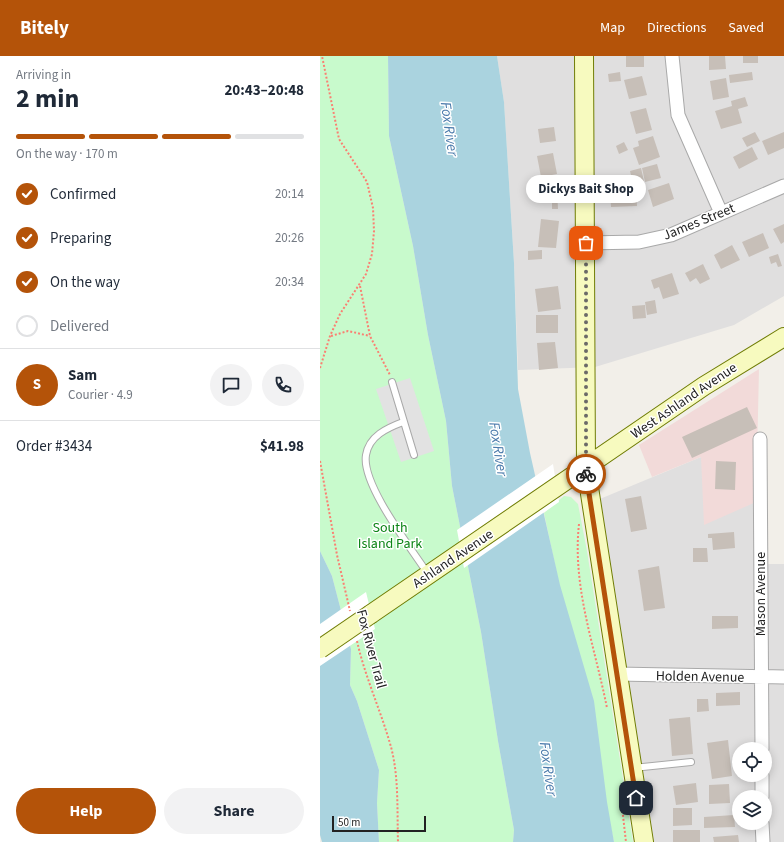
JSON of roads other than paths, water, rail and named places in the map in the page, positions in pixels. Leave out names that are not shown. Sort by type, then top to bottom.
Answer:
[{"type":"street","points":[[584,56],[586,468],[644,842]]},
{"type":"street","points":[[672,56],[678,115],[721,213]]},
{"type":"street","name":"James Street","points":[[586,243],[639,242],[671,235],[784,186]]},
{"type":"street","name":"West Ashland Avenue","points":[[586,468],[704,386],[784,337]]},
{"type":"street","name":"Mason Avenue","points":[[760,439],[762,742]]},
{"type":"street","name":"Ashland Avenue","points":[[320,650],[586,468]]},
{"type":"street","name":"Holden Avenue","points":[[617,674],[761,678],[784,677]]},
{"type":"street","points":[[762,830],[763,842]]},
{"type":"lane","points":[[392,382],[414,455]]},
{"type":"lane","points":[[403,422],[386,429],[374,439],[366,455],[367,475],[376,495],[429,576]]},
{"type":"lane","points":[[632,768],[691,762]]},
{"type":"water","name":"Fox River","points":[[388,56],[497,56],[504,102],[514,263],[518,389],[530,453],[560,585],[594,701],[607,802],[614,842],[513,842],[514,830],[481,632],[452,486],[446,421],[428,335],[413,246],[389,136]]},
{"type":"water","points":[[320,551],[332,576],[351,649],[350,685],[357,701],[379,770],[377,803],[379,842],[322,842],[320,835]]},
{"type":"place","name":"Dickys Bait Shop","points":[[586,243]]},
{"type":"park label","name":"South Island Park","points":[[390,536]]}]
